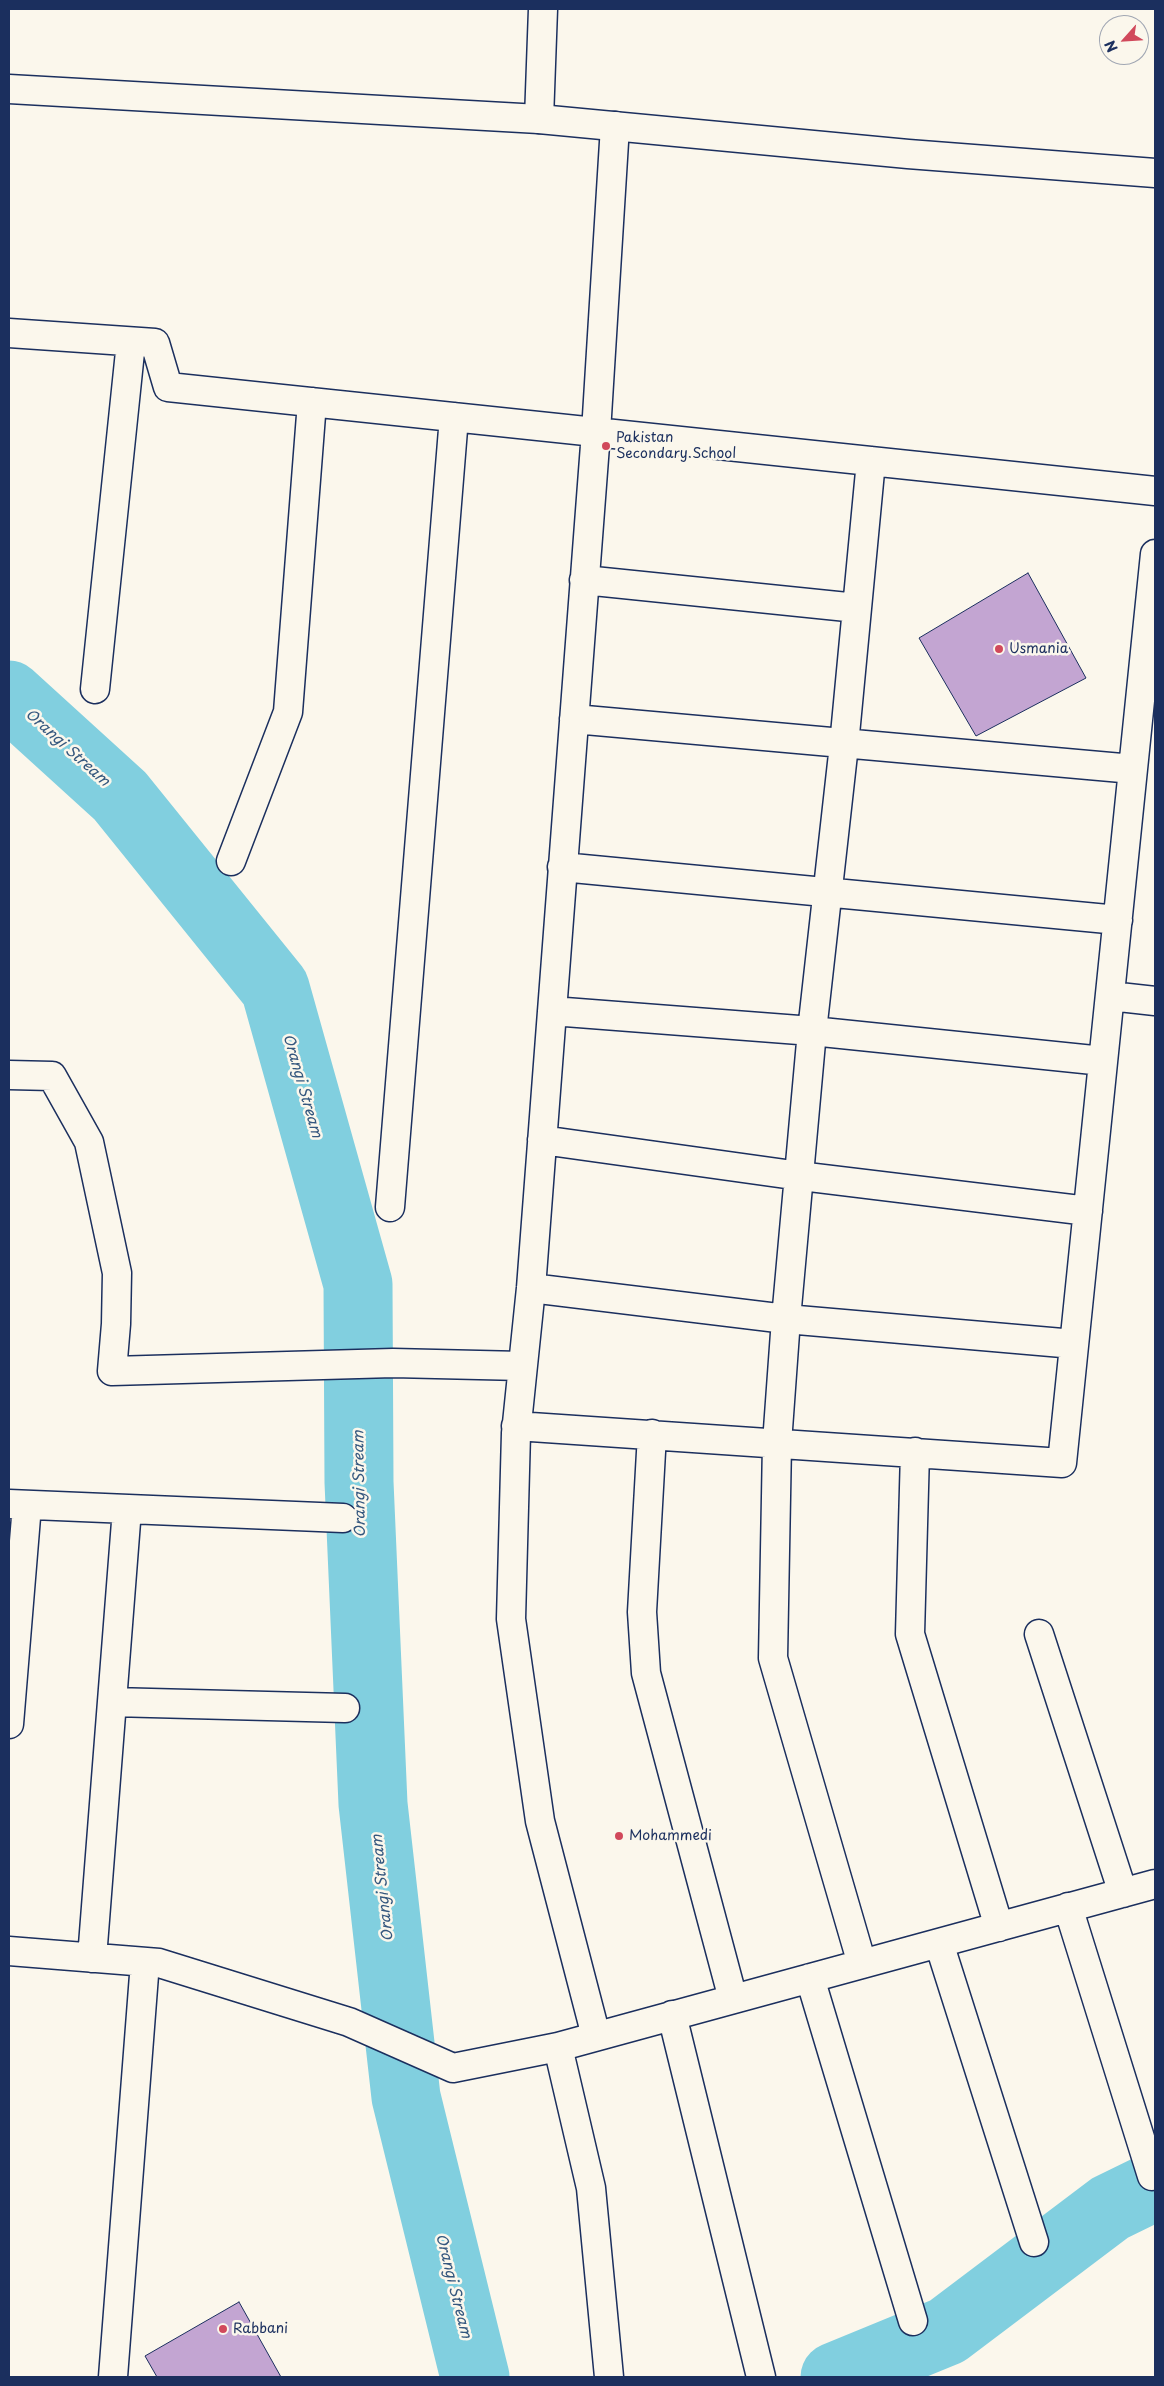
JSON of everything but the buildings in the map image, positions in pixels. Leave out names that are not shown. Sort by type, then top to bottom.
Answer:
[{"type":"street","points":[[540,119],[543,9]]},
{"type":"street","points":[[9,89],[540,119],[908,154],[1155,173]]},
{"type":"street","points":[[596,2036],[540,1821],[511,1619],[516,1426],[531,1288],[596,432],[615,126]]},
{"type":"street","points":[[9,333],[155,343],[168,387],[1155,491]]},
{"type":"street","points":[[95,689],[131,342]]},
{"type":"street","points":[[231,861],[288,712],[312,402]]},
{"type":"street","points":[[390,1207],[454,417]]},
{"type":"street","points":[[862,1964],[773,1658],[777,1443],[786,1319],[812,1031],[844,745],[871,461]]},
{"type":"street","points":[[516,1426],[1062,1463],[1155,554]]},
{"type":"street","points":[[584,580],[857,608]]},
{"type":"street","points":[[574,719],[844,745],[1133,769]]},
{"type":"street","points":[[562,867],[1118,920]]},
{"type":"street","points":[[1110,996],[1155,1001]]},
{"type":"street","points":[[552,1011],[812,1031],[1103,1061]]},
{"type":"street","points":[[9,1075],[52,1076],[89,1142],[117,1273],[116,1324],[112,1371],[299,1364],[392,1363],[522,1366]]},
{"type":"street","points":[[542,1140],[800,1176],[1088,1211]]},
{"type":"street","points":[[531,1288],[786,1319],[1074,1344]]},
{"type":"street","points":[[652,1434],[642,1612],[646,1674],[733,1999]]},
{"type":"street","points":[[915,1452],[910,1634],[999,1926]]},
{"type":"street","points":[[9,1724],[18,1505],[343,1518]]},
{"type":"street","points":[[92,1958],[127,1509]]},
{"type":"street","points":[[1039,1634],[1123,1893]]},
{"type":"street","points":[[112,1702],[345,1708]]},
{"type":"street","points":[[9,1951],[159,1963],[349,2022],[452,2068],[558,2047],[1155,1884]]},
{"type":"street","points":[[1068,1908],[1152,2176]]},
{"type":"street","points":[[939,1943],[1034,2242]]},
{"type":"street","points":[[113,2377],[145,1962]]},
{"type":"street","points":[[810,1978],[913,2321]]},
{"type":"street","points":[[672,2015],[761,2377]]},
{"type":"street","points":[[558,2047],[591,2188],[610,2377]]},
{"type":"waterway","name":"Orangi Stream","points":[[9,695],[120,796],[275,988],[358,1284],[359,1482],[373,1804],[406,2097],[475,2377]]},
{"type":"waterway","points":[[835,2377],[947,2331],[1110,2208],[1155,2186]]},
{"type":"place","name":"Pakistan Secondary School","points":[[606,446]]},
{"type":"place","name":"Usmania","points":[[999,649]]},
{"type":"place","name":"Mohammedi","points":[[619,1836]]},
{"type":"place","name":"Rabbani","points":[[223,2329]]}]
